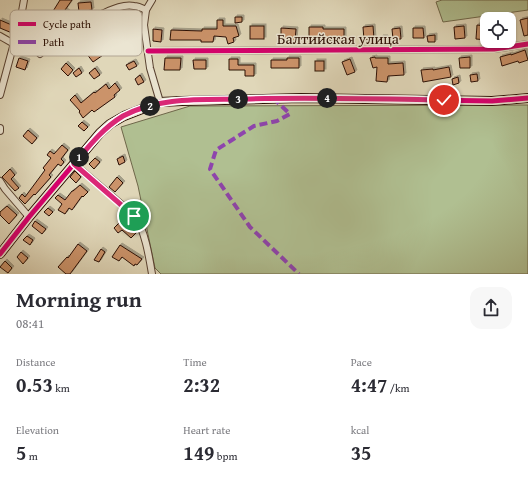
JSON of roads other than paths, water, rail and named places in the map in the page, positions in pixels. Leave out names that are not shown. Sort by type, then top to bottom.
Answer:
[{"type":"street","points":[[22,10],[24,0]]},
{"type":"street","points":[[152,0],[146,10],[144,25],[152,78],[160,102]]},
{"type":"street","points":[[112,10],[127,6],[134,6],[146,10]]},
{"type":"street","points":[[0,36],[10,42]]},
{"type":"street","name":"Балтийская улица","points":[[148,51],[494,49],[528,44]]},
{"type":"street","points":[[0,95],[2,82],[10,56]]},
{"type":"street","points":[[0,254],[29,217],[100,133],[110,124],[124,116],[160,102],[301,98],[492,101],[528,98]]},
{"type":"street","points":[[74,164],[138,220],[147,247],[152,274]]},
{"type":"street","points":[[0,181],[29,217]]}]
